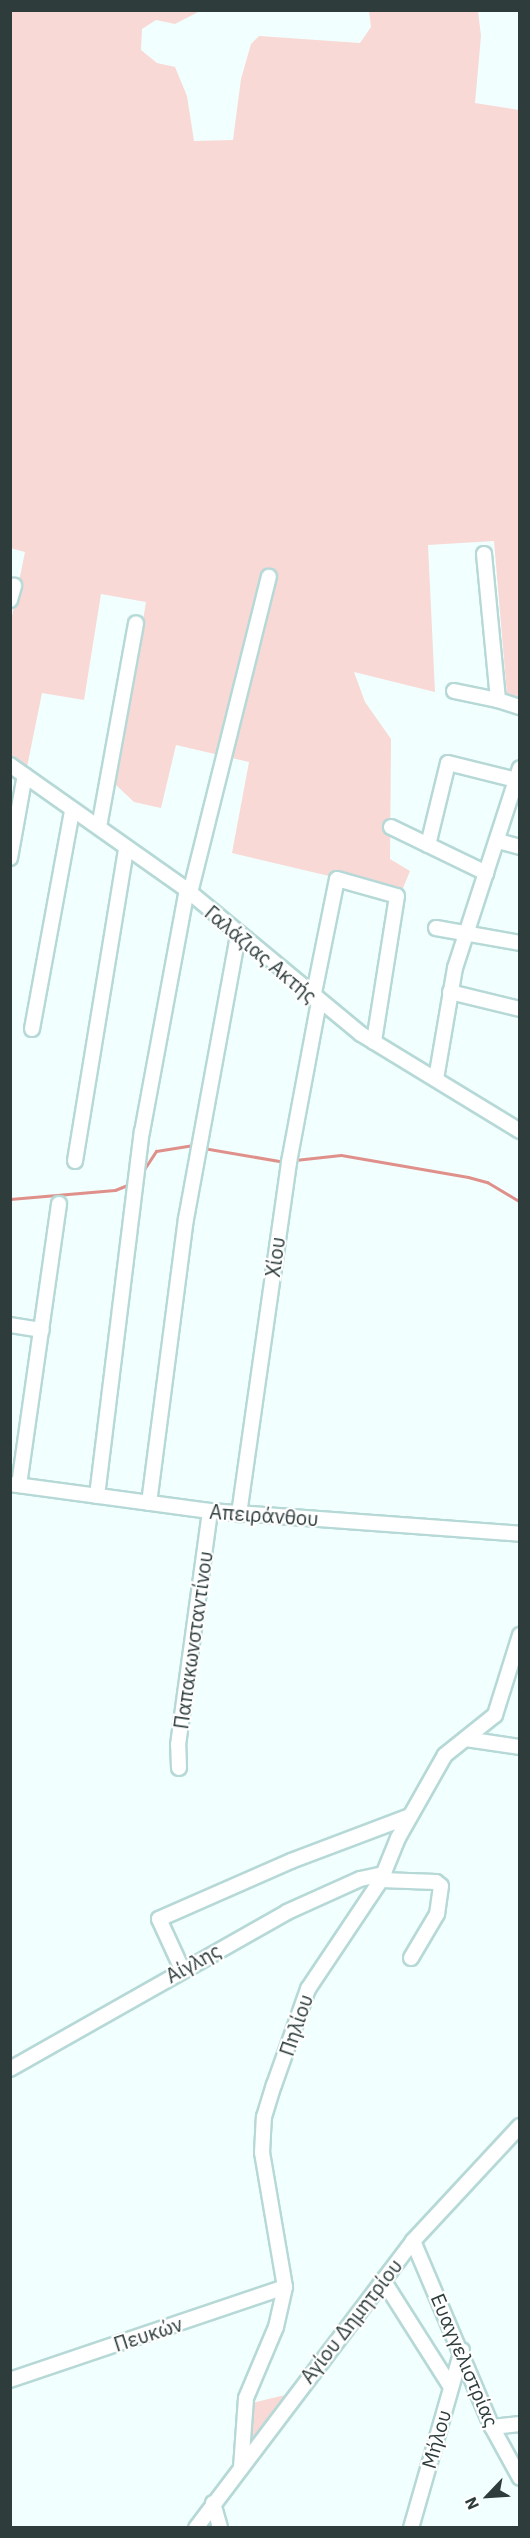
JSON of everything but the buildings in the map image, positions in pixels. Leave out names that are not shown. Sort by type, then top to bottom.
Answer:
[{"type":"street","points":[[484,554],[498,700]]},
{"type":"street","points":[[97,1496],[142,1132],[188,891],[269,577]]},
{"type":"street","points":[[10,600],[14,586]]},
{"type":"street","points":[[99,826],[136,623]]},
{"type":"street","points":[[454,691],[519,707]]},
{"type":"street","points":[[428,845],[448,763],[518,776],[466,931],[450,992],[436,1079]]},
{"type":"street","name":"Γαλάζιας Ακτής","points":[[10,765],[188,891],[238,936],[316,1000],[374,1042],[519,1131]]},
{"type":"street","points":[[10,858],[25,775]]},
{"type":"street","points":[[32,1029],[72,810]]},
{"type":"street","points":[[391,828],[486,873]]},
{"type":"street","points":[[498,841],[519,848]]},
{"type":"street","points":[[75,1161],[126,849]]},
{"type":"street","name":"Χίου","points":[[239,1514],[289,1162],[337,879],[397,897],[374,1042]]},
{"type":"street","points":[[436,928],[466,931],[519,943]]},
{"type":"street","points":[[149,1503],[186,1219],[238,936]]},
{"type":"street","points":[[450,992],[519,1009]]},
{"type":"street","points":[[15,1485],[42,1330],[59,1204]]},
{"type":"street","points":[[10,1325],[42,1330]]},
{"type":"street","name":"Απειράνθου","points":[[15,1485],[239,1514],[519,1534]]},
{"type":"street","name":"Παπακωνσταντίνου","points":[[179,1768],[178,1745],[210,1511]]},
{"type":"street","name":"Πηλίου","points":[[241,2468],[246,2398],[276,2327],[285,2288],[262,2153],[264,2117],[308,1989],[383,1877],[410,1816],[445,1755],[484,1726],[502,1701],[519,1635]]},
{"type":"street","points":[[466,1739],[519,1747]]},
{"type":"street","points":[[182,1969],[159,1919],[291,1861],[410,1816]]},
{"type":"street","points":[[383,1877],[436,1882],[441,1886],[437,1914],[411,1958]]},
{"type":"street","name":"Αίγλης","points":[[10,2069],[182,1969],[324,1894],[383,1877]]},
{"type":"street","name":"Αγίου Δημητρίου","points":[[196,2528],[413,2241],[519,2126]]},
{"type":"street","name":"Ευαγγελιστρίας","points":[[413,2241],[462,2350],[492,2427],[519,2478]]},
{"type":"street","points":[[384,2280],[451,2387]]},
{"type":"street","name":"Πευκών","points":[[10,2380],[285,2288]]},
{"type":"street","name":"Μήλου","points":[[411,2528],[462,2350]]},
{"type":"street","points":[[492,2427],[519,2424]]},
{"type":"street","points":[[213,2503],[220,2528]]},
{"type":"shaded area","points":[[10,11],[200,11],[175,24],[156,20],[142,29],[141,50],[157,63],[175,67],[187,96],[194,141],[233,140],[241,79],[251,44],[259,36],[360,43],[371,27],[369,11],[478,11],[481,36],[475,103],[519,110],[519,700],[507,695],[494,541],[428,545],[435,692],[354,672],[365,702],[391,739],[390,859],[410,871],[401,893],[232,853],[249,762],[176,745],[161,808],[134,802],[116,785],[146,602],[101,594],[84,700],[42,693],[27,767],[11,757],[11,621],[25,552],[10,548]]},
{"type":"shaded area","points":[[285,2395],[248,2449],[252,2403]]},
{"type":"waterway","points":[[143,1171],[156,1151],[194,1145]]},
{"type":"waterway","points":[[203,1148],[285,1162]]},
{"type":"waterway","points":[[295,1160],[341,1155],[468,1177],[487,1182],[519,1201]]},
{"type":"waterway","points":[[10,1199],[115,1190],[130,1184]]}]
